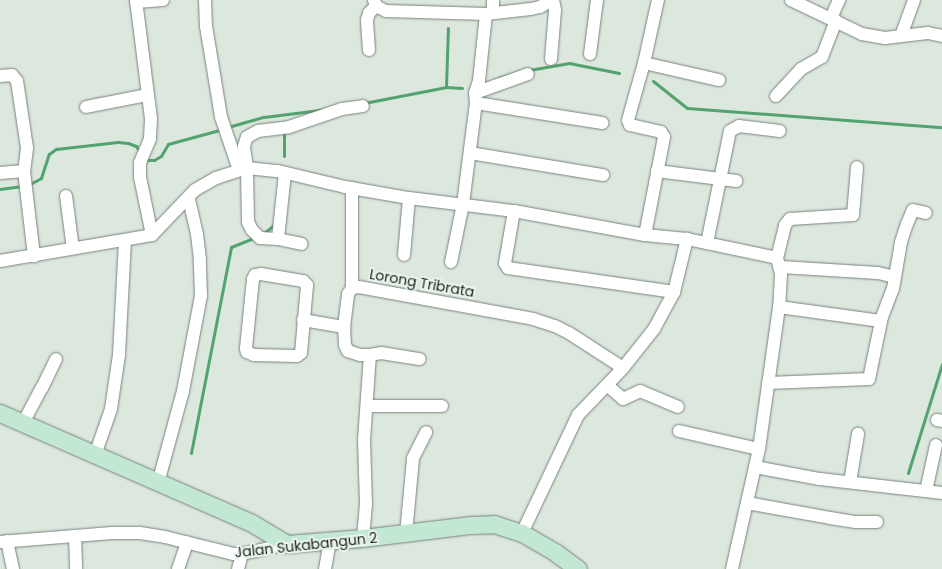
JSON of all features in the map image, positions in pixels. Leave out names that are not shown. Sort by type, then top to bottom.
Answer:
[{"type":"street","points":[[152,235],[142,192],[139,170],[151,131],[136,1],[163,0]]},
{"type":"street","points":[[205,0],[206,26],[225,131],[243,169]]},
{"type":"street","points":[[451,262],[463,204],[476,98],[489,14],[493,0]]},
{"type":"street","points":[[369,50],[367,20],[375,3],[386,11],[407,6],[489,14],[540,7],[553,0],[555,10],[551,59]]},
{"type":"street","points":[[590,54],[597,0]]},
{"type":"street","points":[[645,235],[664,137],[662,134],[630,125],[628,120],[644,63],[658,0]]},
{"type":"street","points":[[791,0],[862,34],[873,37],[928,33],[942,36]]},
{"type":"street","points":[[776,96],[801,69],[822,57],[839,0]]},
{"type":"street","points":[[901,36],[914,0]]},
{"type":"street","points":[[644,63],[719,80]]},
{"type":"street","points":[[476,98],[528,74]]},
{"type":"street","points":[[0,76],[12,75],[17,81],[26,148],[24,175],[34,256]]},
{"type":"street","points":[[86,107],[147,95]]},
{"type":"street","points":[[476,98],[602,123]]},
{"type":"street","points":[[302,244],[258,236],[248,222],[243,169],[244,146],[247,137],[258,131],[284,128],[342,110],[363,106]]},
{"type":"street","points":[[707,242],[730,131],[739,126],[780,131]]},
{"type":"street","points":[[470,153],[603,175]]},
{"type":"street","points":[[732,569],[759,448],[779,306],[779,262],[785,225],[790,219],[853,215],[857,167]]},
{"type":"street","points":[[0,261],[152,235],[189,198],[207,183],[243,169],[285,173],[352,188],[410,198],[514,211],[645,235],[707,242],[779,262],[878,273],[895,277]]},
{"type":"street","points":[[657,171],[736,181]]},
{"type":"street","points":[[0,173],[24,175]]},
{"type":"street","points":[[278,239],[285,173]]},
{"type":"street","points":[[352,188],[352,288]]},
{"type":"street","points":[[66,196],[73,249]]},
{"type":"street","points":[[158,483],[183,391],[201,296],[200,259],[197,234],[189,198]]},
{"type":"street","points":[[404,255],[410,198]]},
{"type":"street","points":[[768,383],[869,379],[881,321],[893,289],[901,242],[913,210],[926,213]]},
{"type":"street","points":[[514,211],[505,263],[508,268],[674,292]]},
{"type":"street","points":[[522,533],[582,409],[623,368],[654,329],[674,292],[687,239]]},
{"type":"street","points":[[96,454],[111,409],[119,355],[125,240]]},
{"type":"street","points":[[261,274],[305,283],[307,288],[303,320],[301,353],[299,355],[294,357],[249,354],[246,348],[255,276],[261,274]]},
{"type":"street","name":"Lorong Tribrata","points":[[370,355],[360,355],[346,349],[344,327],[348,294],[352,288],[359,287],[533,320],[555,326],[569,333],[623,368]]},
{"type":"street","points":[[779,306],[881,321]]},
{"type":"street","points":[[303,320],[344,327]]},
{"type":"street","points":[[363,538],[366,504],[364,440],[370,355],[381,353],[420,359]]},
{"type":"street","points":[[23,422],[56,359]]},
{"type":"street","points":[[607,385],[623,398],[640,391],[678,407]]},
{"type":"street","points":[[367,406],[442,406]]},
{"type":"street","points":[[0,413],[254,524],[287,544]]},
{"type":"street","points":[[679,431],[759,448]]},
{"type":"street","points":[[406,534],[413,458],[426,432]]},
{"type":"street","points":[[850,482],[858,434]]},
{"type":"street","points":[[926,491],[936,445]]},
{"type":"street","points":[[755,467],[820,479],[942,493]]},
{"type":"street","points":[[747,503],[856,522],[877,522]]},
{"type":"street","name":"Jalan Sukabangun 2","points":[[4,542],[75,536],[140,533],[220,552],[242,554],[287,544],[406,534],[471,525],[494,524],[522,533],[575,568]]},
{"type":"street","points":[[75,536],[76,569]]},
{"type":"street","points":[[325,569],[330,541]]},
{"type":"street","points":[[4,542],[13,569]]},
{"type":"street","points":[[178,569],[187,543]]},
{"type":"street","points":[[238,569],[242,554]]},
{"type":"waterway","points":[[446,87],[448,28]]},
{"type":"waterway","points":[[529,70],[569,63],[619,73]]},
{"type":"waterway","points":[[499,78],[520,71]]},
{"type":"waterway","points":[[653,81],[687,108],[942,127]]},
{"type":"waterway","points":[[364,103],[446,87],[462,88]]},
{"type":"waterway","points":[[228,127],[264,117],[327,109]]},
{"type":"waterway","points":[[146,157],[148,160],[154,160],[161,156],[168,144],[223,129]]},
{"type":"waterway","points":[[284,130],[284,156]]},
{"type":"waterway","points":[[28,185],[41,178],[49,154],[56,149],[118,142],[136,146],[140,152]]},
{"type":"waterway","points":[[0,189],[22,186]]},
{"type":"waterway","points":[[263,234],[275,224]]},
{"type":"waterway","points":[[191,453],[231,247],[256,237]]},
{"type":"waterway","points":[[908,473],[942,364]]}]
